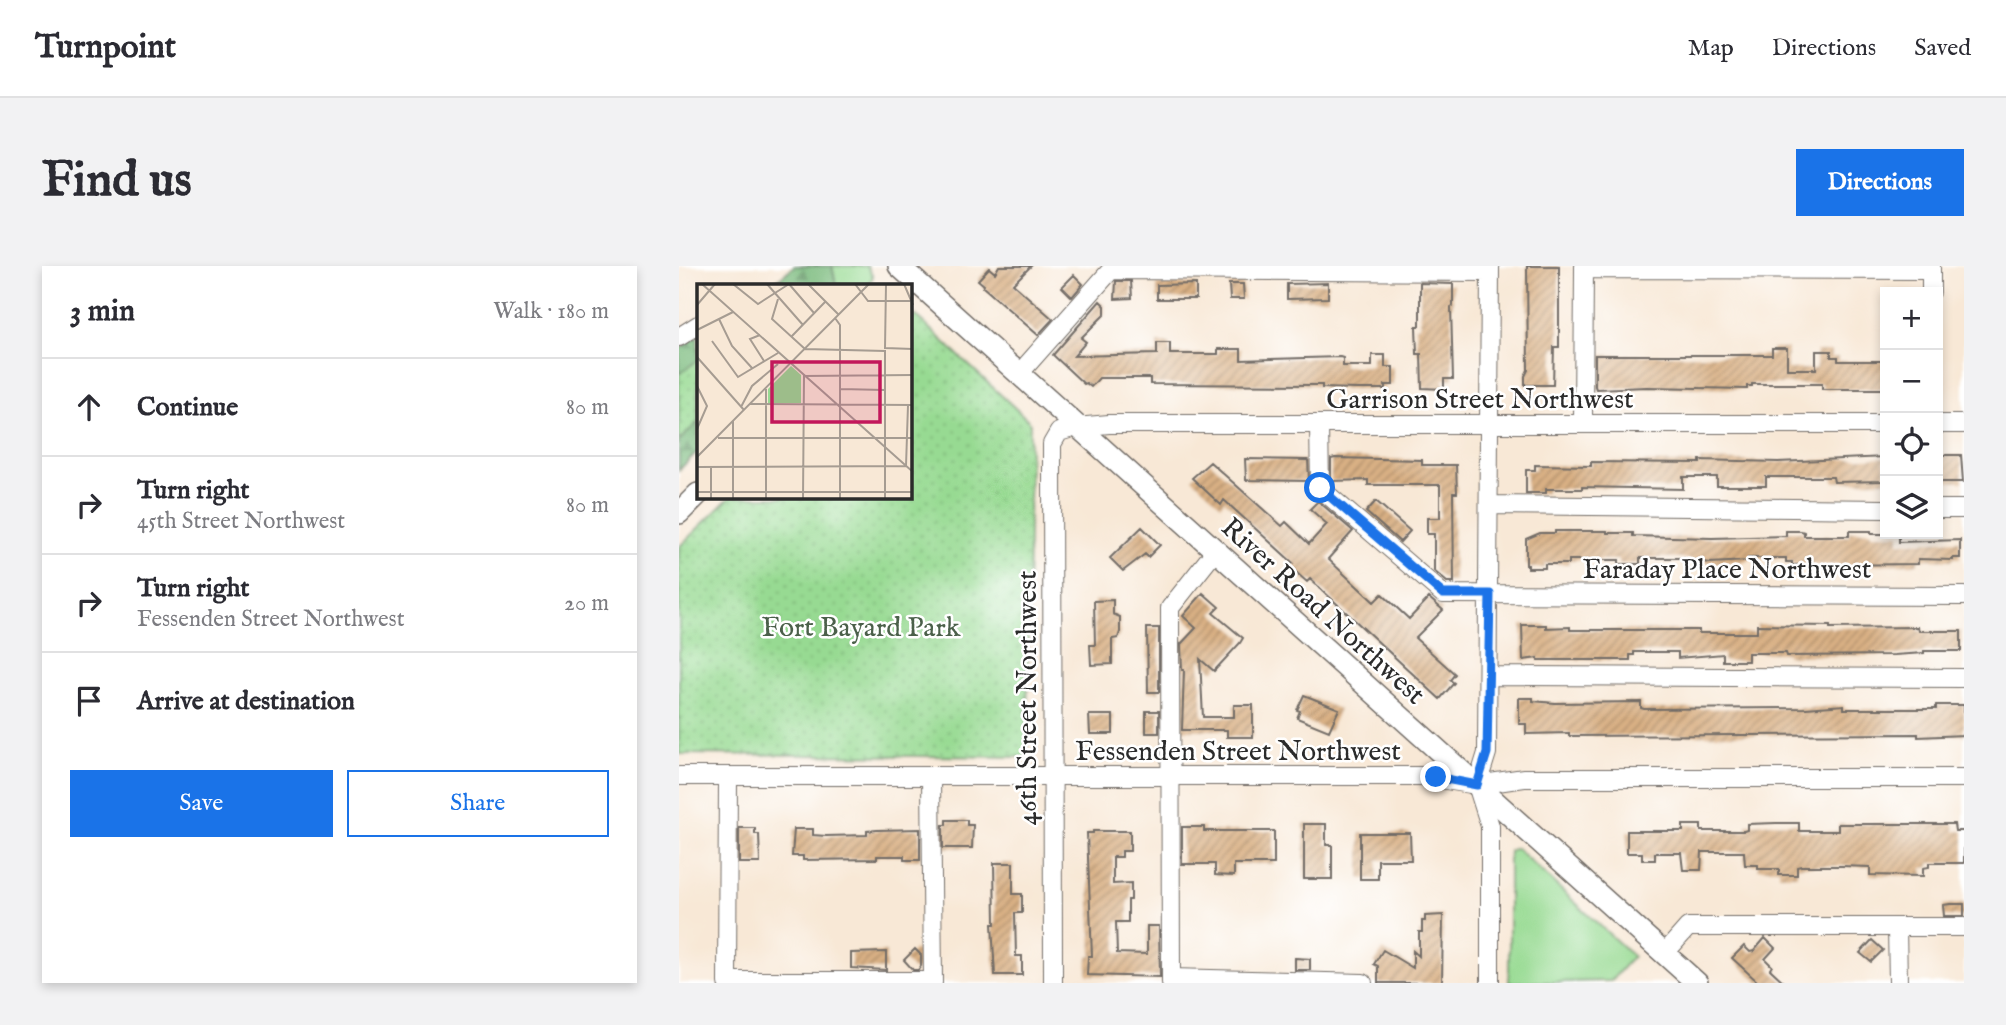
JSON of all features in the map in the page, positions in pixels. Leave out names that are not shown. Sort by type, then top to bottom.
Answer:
[{"type":"main road","name":"River Road Northwest","points":[[912,274],[1018,375],[1697,983]]},
{"type":"main road","points":[[679,513],[697,495]]},
{"type":"street","points":[[1583,424],[1584,268],[1931,268],[1931,287]]},
{"type":"street","points":[[1018,375],[1111,271],[1490,269],[1489,676],[1487,753],[1477,785],[1490,826],[1490,983]]},
{"type":"street","points":[[679,337],[697,326]]},
{"type":"street","name":"Garrison Street Northwest","points":[[1076,427],[1109,424],[1880,424]]},
{"type":"street","name":"Faraday Place Northwest","points":[[1319,424],[1320,488],[1443,594],[1964,596]]},
{"type":"street","points":[[1943,424],[1964,424]]},
{"type":"street","name":"46th Street Northwest","points":[[1053,983],[1052,444],[1059,432],[1076,427]]},
{"type":"street","points":[[1490,505],[1880,509]]},
{"type":"street","points":[[1943,509],[1964,509]]},
{"type":"street","points":[[1216,550],[1170,608],[1171,981],[1363,983]]},
{"type":"street","points":[[1489,676],[1964,678]]},
{"type":"street","name":"Fessenden Street Northwest","points":[[679,776],[1421,776],[1477,785],[1524,778],[1964,778]]},
{"type":"street","points":[[728,776],[727,982],[933,982],[931,776]]},
{"type":"street","points":[[1665,953],[1688,927],[1964,926]]},
{"type":"street","points":[[1897,927],[1898,983]]},
{"type":"green space","points":[[794,266],[832,266],[836,284],[772,284]]},
{"type":"green space","points":[[832,266],[867,266],[873,277],[869,284],[836,284]]},
{"type":"green space","name":"Fort Bayard Park","points":[[915,315],[1030,422],[1027,757],[679,754],[679,547],[728,499],[912,499],[912,318]]},
{"type":"green space","points":[[697,337],[697,452],[679,470],[679,349]]},
{"type":"green space","points":[[697,361],[697,423],[679,441],[679,374]]},
{"type":"green space","points":[[1516,848],[1633,956],[1611,981],[1509,983],[1509,851]]},
{"type":"building","points":[[999,266],[1031,266],[1013,284],[1053,319],[1038,335],[978,280],[989,268],[995,273]]},
{"type":"building","points":[[1527,266],[1559,266],[1559,347],[1554,347],[1553,385],[1525,385],[1528,370]]},
{"type":"building","points":[[1074,275],[1083,284],[1072,297],[1062,287]]},
{"type":"building","points":[[1116,281],[1131,281],[1132,298],[1115,299]]},
{"type":"building","points":[[1328,283],[1328,298],[1287,299],[1287,284]]},
{"type":"building","points":[[1420,283],[1453,284],[1453,379],[1444,379],[1444,389],[1422,388],[1421,354],[1417,354],[1416,326],[1420,326]]},
{"type":"building","points":[[1196,284],[1196,299],[1157,299],[1157,285]]},
{"type":"building","points":[[1229,284],[1243,284],[1244,299],[1230,299]]},
{"type":"building","points":[[1100,301],[1105,306],[1105,314],[1081,338],[1086,342],[1074,356],[1157,354],[1157,343],[1170,343],[1170,354],[1218,354],[1218,349],[1241,349],[1241,360],[1340,357],[1343,358],[1343,366],[1372,366],[1372,355],[1385,355],[1385,367],[1393,367],[1393,385],[1385,385],[1385,389],[1358,389],[1322,388],[1322,385],[1150,384],[1150,378],[1099,378],[1091,387],[1084,384],[1053,355]]},
{"type":"building","points":[[1772,348],[1787,348],[1787,369],[1816,369],[1816,351],[1831,351],[1831,357],[1838,357],[1838,361],[1880,361],[1880,389],[1822,389],[1822,384],[1752,384],[1747,386],[1747,389],[1596,389],[1595,386],[1595,355],[1772,355]]},
{"type":"building","points":[[1943,455],[1961,455],[1963,482],[1943,482]]},
{"type":"building","points":[[1880,457],[1880,481],[1834,482],[1833,477],[1766,477],[1766,486],[1717,486],[1717,477],[1683,477],[1683,489],[1582,487],[1546,489],[1546,493],[1526,493],[1526,470],[1535,470],[1535,465],[1591,466],[1591,462],[1700,463],[1700,460],[1778,462]]},
{"type":"building","points":[[1245,459],[1308,460],[1309,481],[1246,480]]},
{"type":"building","points":[[1331,459],[1422,460],[1422,465],[1456,465],[1457,493],[1453,493],[1454,582],[1447,582],[1434,571],[1434,534],[1427,534],[1427,518],[1440,518],[1440,485],[1368,485],[1368,480],[1331,481]]},
{"type":"building","points":[[1210,462],[1282,526],[1286,522],[1309,544],[1327,524],[1310,509],[1318,501],[1353,531],[1328,559],[1374,602],[1382,594],[1409,619],[1429,598],[1443,610],[1415,638],[1455,674],[1450,680],[1454,683],[1440,699],[1310,579],[1307,582],[1289,566],[1293,563],[1224,500],[1221,505],[1192,478]]},
{"type":"building","points":[[1376,501],[1410,531],[1400,542],[1366,512]]},
{"type":"building","points":[[1142,527],[1160,545],[1148,557],[1145,554],[1123,571],[1110,558]]},
{"type":"building","points":[[1607,531],[1633,533],[1633,536],[1712,538],[1786,536],[1786,531],[1801,531],[1804,536],[1849,536],[1849,531],[1871,531],[1871,534],[1880,534],[1880,539],[1899,539],[1899,542],[1960,540],[1960,558],[1918,559],[1918,564],[1792,565],[1792,562],[1786,562],[1786,558],[1748,558],[1748,561],[1709,563],[1681,558],[1640,558],[1640,564],[1619,564],[1619,560],[1569,560],[1569,564],[1545,564],[1545,568],[1528,568],[1526,539],[1540,533]]},
{"type":"building","points":[[1203,593],[1219,607],[1213,613],[1243,638],[1214,671],[1200,659],[1203,717],[1234,717],[1234,705],[1253,705],[1253,737],[1227,737],[1227,730],[1182,730],[1184,670],[1181,644],[1196,628],[1183,616]]},
{"type":"building","points":[[1113,600],[1113,614],[1120,617],[1120,632],[1118,638],[1112,639],[1112,664],[1091,665],[1090,645],[1095,645],[1094,601]]},
{"type":"building","points":[[1522,625],[1570,627],[1570,630],[1699,630],[1699,633],[1757,633],[1757,625],[1918,627],[1919,631],[1961,631],[1961,651],[1924,651],[1894,655],[1787,656],[1786,653],[1748,653],[1748,661],[1723,661],[1723,654],[1678,658],[1678,652],[1634,652],[1634,655],[1630,655],[1630,660],[1523,660]]},
{"type":"building","points":[[1147,628],[1159,628],[1159,692],[1148,692]]},
{"type":"building","points":[[1304,695],[1339,709],[1329,731],[1297,718],[1300,711],[1297,710]]},
{"type":"building","points":[[1519,698],[1555,703],[1641,702],[1641,708],[1644,709],[1806,708],[1844,705],[1844,709],[1936,709],[1936,705],[1964,705],[1964,735],[1918,737],[1918,734],[1526,734],[1526,724],[1519,724]]},
{"type":"building","points":[[1146,711],[1159,711],[1159,733],[1146,733]]},
{"type":"building","points":[[1089,715],[1113,715],[1113,734],[1090,734]]},
{"type":"building","points":[[946,820],[967,820],[967,825],[973,825],[972,848],[943,848],[943,825],[946,825]]},
{"type":"building","points":[[1799,823],[1799,831],[1838,831],[1838,824],[1954,824],[1955,831],[1964,831],[1964,863],[1929,863],[1929,867],[1923,868],[1923,876],[1870,875],[1870,867],[1842,866],[1801,866],[1797,867],[1797,875],[1779,875],[1779,869],[1758,869],[1758,865],[1745,865],[1744,852],[1702,852],[1701,870],[1683,870],[1681,853],[1655,853],[1655,860],[1642,860],[1642,853],[1627,853],[1627,831],[1683,831],[1683,825],[1701,825],[1701,831],[1744,831],[1747,830],[1747,824]]},
{"type":"building","points":[[1304,824],[1326,824],[1326,845],[1332,845],[1332,879],[1304,879]]},
{"type":"building","points":[[1182,827],[1204,827],[1204,831],[1274,831],[1274,864],[1234,864],[1234,876],[1215,875],[1215,864],[1182,864]]},
{"type":"building","points":[[739,828],[755,828],[755,834],[759,834],[760,863],[739,863]]},
{"type":"building","points":[[794,829],[813,829],[813,835],[826,836],[867,835],[867,831],[877,830],[920,829],[920,860],[904,860],[904,856],[877,856],[877,859],[803,860],[803,856],[792,856]]},
{"type":"building","points":[[1130,831],[1130,851],[1122,851],[1122,857],[1113,857],[1113,884],[1131,883],[1128,922],[1116,922],[1117,953],[1147,954],[1147,926],[1159,926],[1160,977],[1087,975],[1088,956],[1092,956],[1087,833]]},
{"type":"building","points":[[1360,833],[1410,833],[1411,860],[1378,860],[1378,879],[1360,879]]},
{"type":"building","points":[[994,863],[1013,863],[1013,894],[1022,894],[1022,913],[1015,913],[1016,956],[1022,956],[1022,975],[995,975],[992,924],[995,924]]},
{"type":"building","points":[[1964,904],[1964,916],[1944,916],[1943,905]]},
{"type":"building","points":[[1443,915],[1442,983],[1378,983],[1378,966],[1374,964],[1383,950],[1413,968],[1413,951],[1419,956],[1422,921],[1425,921],[1425,916]]},
{"type":"building","points":[[1765,938],[1775,948],[1765,959],[1772,966],[1770,969],[1785,983],[1759,983],[1732,958],[1744,946],[1750,952],[1754,951]]},
{"type":"building","points":[[1872,940],[1883,950],[1871,962],[1860,953]]},
{"type":"building","points":[[915,949],[921,955],[921,966],[918,970],[913,970],[904,960]]},
{"type":"building","points":[[886,952],[886,970],[851,968],[851,953]]},
{"type":"building","points":[[1295,958],[1310,959],[1310,970],[1295,970]]},
{"type":"route","points":[[1320,488],[1443,594],[1490,594],[1487,753],[1477,785],[1436,777]]}]
